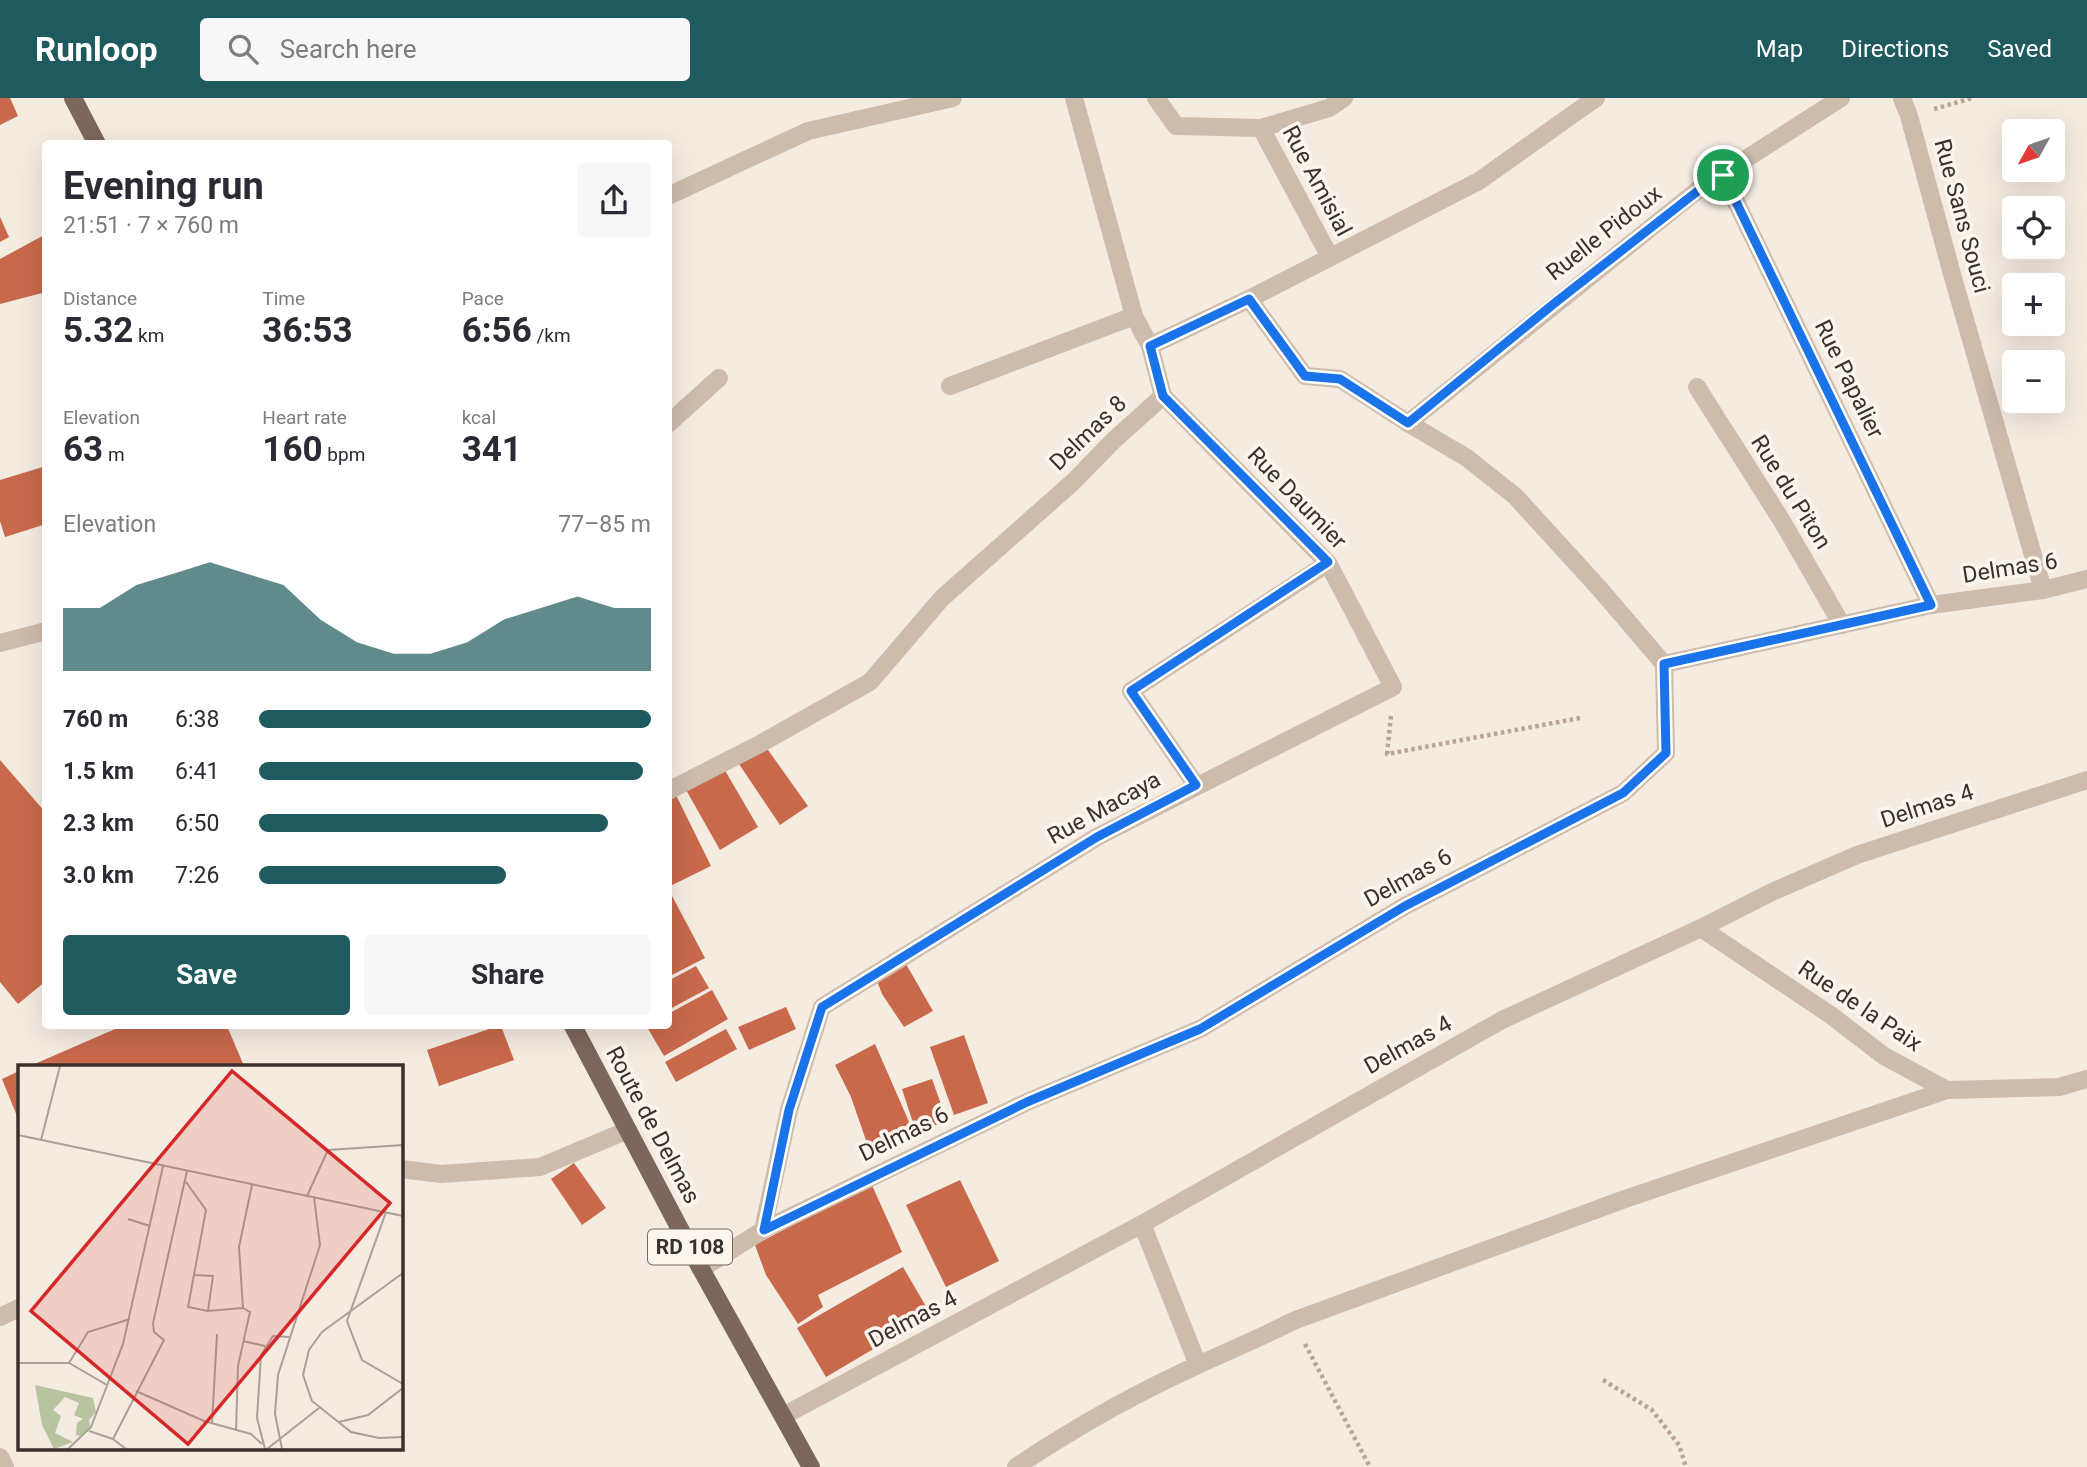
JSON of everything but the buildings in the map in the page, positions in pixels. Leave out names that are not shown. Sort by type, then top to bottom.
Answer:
[{"type":"main road","points":[[73,98],[95,140]]},
{"type":"main road","name":"Route de Delmas","points":[[575,1029],[701,1269],[811,1467]]},
{"type":"street","points":[[672,194],[807,131],[953,98]]},
{"type":"street","name":"Delmas 8","points":[[672,789],[760,744],[870,682],[943,598],[1073,482],[1163,396],[1150,346],[1134,316],[1074,98]]},
{"type":"street","points":[[1156,98],[1176,126],[1261,128],[1329,108],[1344,98]]},
{"type":"street","points":[[1150,346],[1249,299],[1479,181],[1597,98]]},
{"type":"street","name":"Ruelle Pidoux","points":[[1408,423],[1699,190],[1841,98]]},
{"type":"street","name":"Rue Sans Souci","points":[[1902,98],[2043,590]]},
{"type":"street","name":"Rue Amisial","points":[[1261,128],[1330,257]]},
{"type":"street","name":"Rue Papalier","points":[[1723,175],[1931,605]]},
{"type":"street","points":[[1249,299],[1305,376],[1340,379],[1468,458],[1515,496],[1664,664]]},
{"type":"street","points":[[950,386],[1134,316]]},
{"type":"street","points":[[672,420],[719,378]]},
{"type":"street","name":"Rue du Piton","points":[[1697,387],[1782,521],[1842,625]]},
{"type":"street","name":"Rue Daumier","points":[[1163,396],[1328,562],[1393,687]]},
{"type":"street","points":[[1196,785],[1131,691],[1328,562]]},
{"type":"street","name":"Delmas 6","points":[[701,1269],[764,1230],[1027,1102],[1200,1029],[1405,906],[1623,793],[1666,753],[1664,664],[1931,605],[2043,590],[2087,579]]},
{"type":"street","points":[[0,643],[42,632]]},
{"type":"street","name":"Rue Macaya","points":[[764,1230],[789,1110],[822,1007],[1097,837],[1393,687]]},
{"type":"street","name":"Delmas 4","points":[[783,1416],[1142,1224],[1502,1020],[1701,928],[1772,892],[1857,855],[2087,780]]},
{"type":"street","name":"Rue de la Paix","points":[[1701,928],[1832,1016],[1884,1056],[1947,1090],[2059,1087],[2087,1079]]},
{"type":"street","points":[[1016,1467],[1067,1433],[1198,1365],[1255,1341],[1293,1321],[1638,1195],[1947,1090]]},
{"type":"street","points":[[402,1169],[441,1174],[540,1167],[628,1130]]},
{"type":"street","points":[[1142,1224],[1198,1365]]},
{"type":"street","points":[[0,1317],[18,1308]]},
{"type":"street","points":[[0,1457],[5,1467]]},
{"type":"path","points":[[1909,116],[1972,98]]},
{"type":"path","points":[[1393,687],[1387,754],[1580,719]]},
{"type":"path","points":[[1293,1321],[1370,1467]]},
{"type":"path","points":[[1603,1380],[1651,1410],[1679,1445],[1686,1467]]},
{"type":"route","points":[[1723,175],[1931,605],[1664,664],[1666,753],[1623,793],[1405,906],[1200,1029],[1027,1102],[764,1230],[789,1110],[822,1007],[1097,837],[1196,785],[1131,691],[1328,562],[1163,396],[1150,346],[1249,299],[1305,376],[1340,379],[1408,423],[1627,246],[1699,190],[1723,175]]}]
